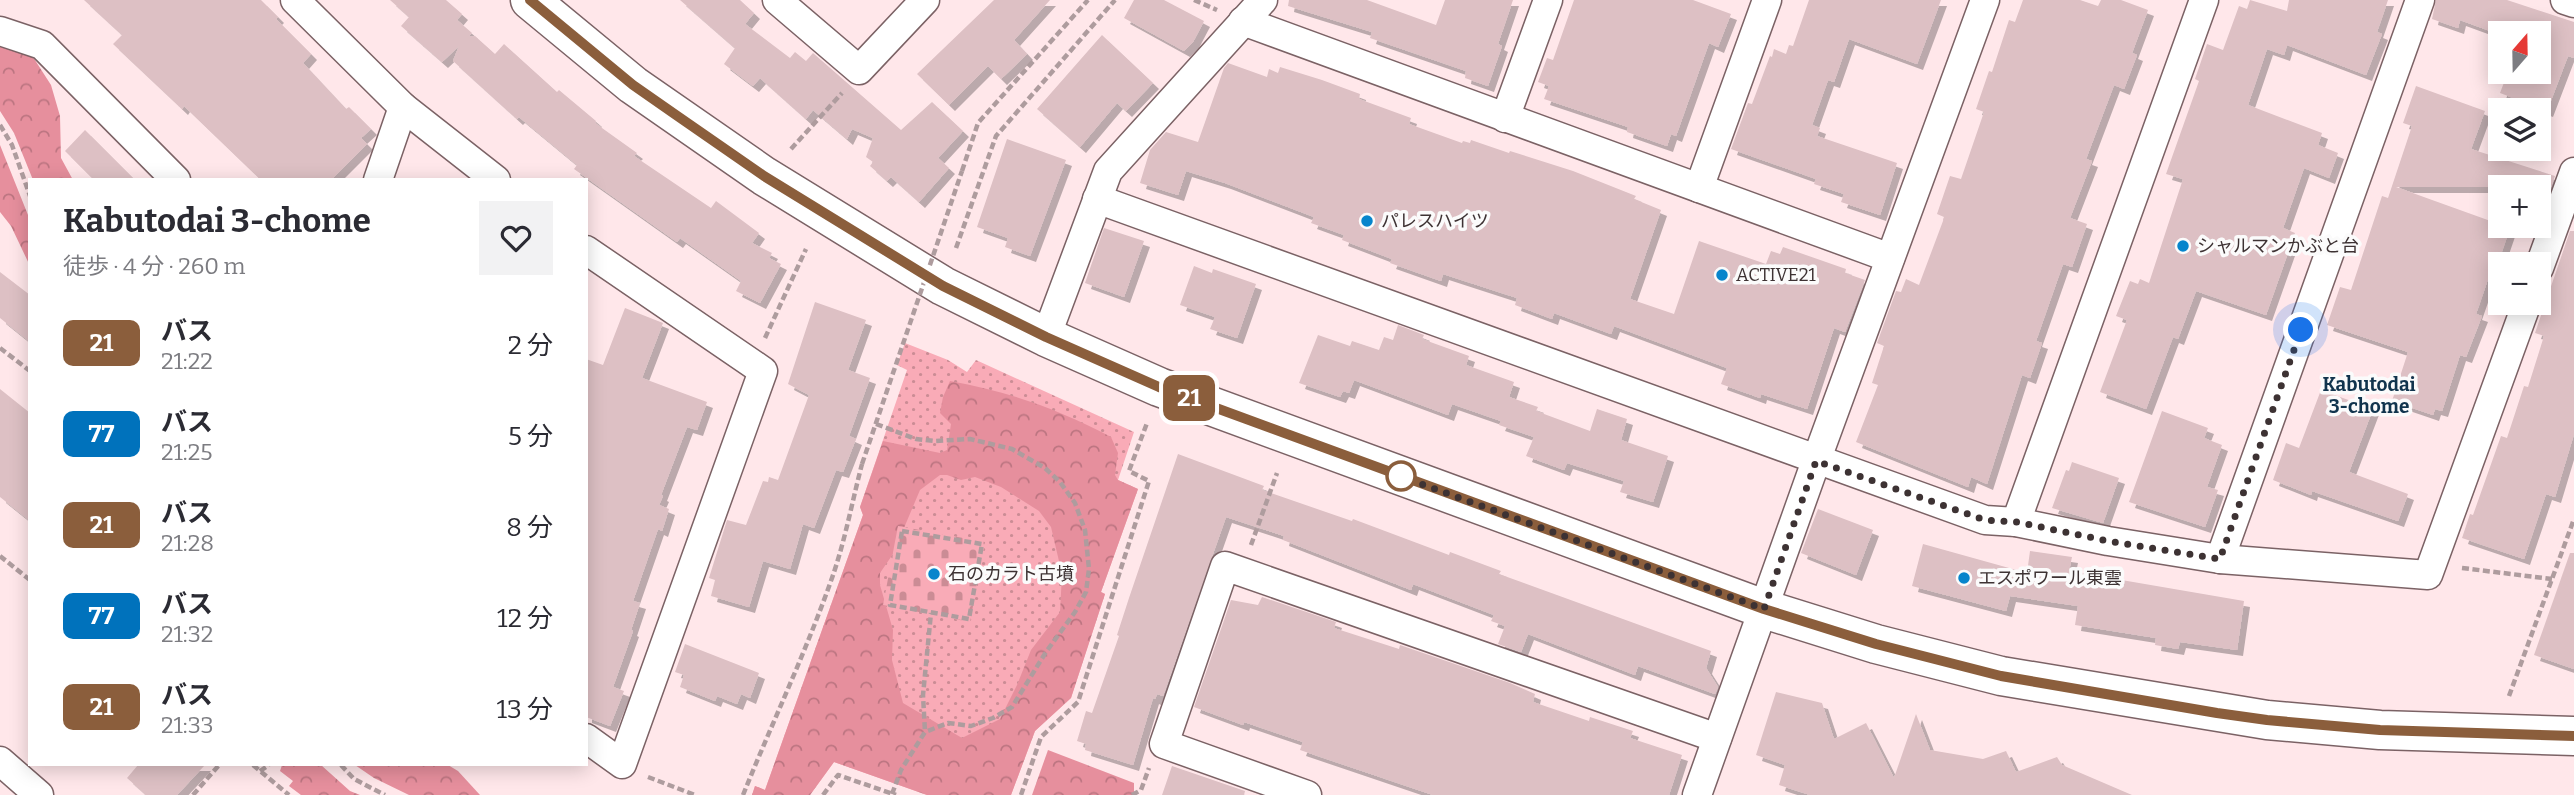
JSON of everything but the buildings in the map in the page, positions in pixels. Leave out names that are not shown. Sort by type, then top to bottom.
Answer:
[{"type":"main road","points":[[530,0],[633,85],[764,176],[943,286],[1046,337],[1159,387],[1764,609],[1876,644],[2001,676],[2253,718],[2380,730],[2574,736]]},
{"type":"street","points":[[295,0],[403,107],[493,178]]},
{"type":"street","points":[[777,0],[859,70],[925,0]]},
{"type":"street","points":[[1046,337],[1108,171],[1263,0]]},
{"type":"street","points":[[1505,118],[1548,0]]},
{"type":"street","points":[[1699,188],[1768,0]]},
{"type":"street","points":[[1697,795],[1985,0]]},
{"type":"street","points":[[2017,522],[2204,0]]},
{"type":"street","points":[[2220,559],[2420,0]]},
{"type":"street","points":[[2565,0],[2574,3]]},
{"type":"street","points":[[1243,21],[1890,258]]},
{"type":"street","points":[[0,31],[42,45],[174,178]]},
{"type":"street","points":[[379,178],[403,107]]},
{"type":"street","points":[[2545,252],[2574,172]]},
{"type":"street","points":[[1097,199],[1985,520],[2017,522],[2108,541],[2220,559],[2428,575],[2522,315]]},
{"type":"street","points":[[588,251],[763,371],[622,764],[588,739]]},
{"type":"street","points":[[1307,795],[1258,787],[1164,744],[1225,566],[1717,738]]},
{"type":"street","points":[[0,761],[39,795]]},
{"type":"path","points":[[743,795],[786,697],[833,576],[862,464],[978,123],[1088,0]]},
{"type":"path","points":[[956,248],[996,136],[1115,0]]},
{"type":"path","points":[[791,149],[854,80],[859,70]]},
{"type":"path","points":[[0,125],[12,145],[28,190]]},
{"type":"path","points":[[753,364],[806,249]]},
{"type":"path","points":[[0,348],[28,369]]},
{"type":"path","points":[[1021,795],[1041,737],[1078,702],[1149,481],[1129,471],[1147,423]]},
{"type":"path","points":[[876,424],[916,439],[970,439],[1012,449],[1045,468],[1060,482],[1075,503],[1085,530],[1089,569],[1086,592],[1012,708],[971,726],[948,723],[925,732]]},
{"type":"path","points":[[1242,572],[1277,473]]},
{"type":"path","points":[[2509,696],[2574,519]]},
{"type":"path","points":[[902,531],[982,544],[969,619],[931,613],[890,606],[902,531]]},
{"type":"path","points":[[0,556],[28,578]]},
{"type":"path","points":[[2428,575],[2447,566],[2552,579]]},
{"type":"path","points":[[823,795],[838,775],[894,794],[901,770],[925,732],[923,695],[931,613]]},
{"type":"path","points":[[622,764],[635,772],[695,795]]},
{"type":"path","points":[[193,795],[218,766]]},
{"type":"path","points":[[254,766],[289,795]]},
{"type":"path","points":[[260,771],[268,766]]},
{"type":"path","points":[[342,766],[354,779],[385,795]]},
{"type":"green space","points":[[0,46],[33,57],[51,85],[60,116],[61,158],[72,178],[32,178],[14,133],[0,111]]},
{"type":"green space","points":[[0,145],[28,215],[28,262],[11,226],[0,212]]},
{"type":"green space","points":[[905,343],[948,360],[967,372],[976,360],[1134,432],[1118,480],[1138,489],[1101,592],[1105,594],[1071,698],[1035,731],[1011,795],[927,795],[834,762],[810,795],[752,795],[755,786],[765,790],[863,515],[860,507],[907,370],[897,365]]},
{"type":"green space","points":[[950,381],[972,385],[1053,410],[1091,427],[1111,437],[1118,453],[1115,475],[1118,480],[1138,489],[1101,592],[1105,594],[1071,698],[1035,731],[1011,795],[927,795],[834,762],[810,795],[752,795],[755,786],[765,790],[863,515],[860,507],[883,441],[940,453],[947,450],[951,424],[940,413]],"holes":[[[940,475],[961,480],[975,477],[1001,487],[1039,511],[1051,527],[1062,574],[1060,612],[1031,650],[1000,719],[962,738],[903,703],[892,660],[893,630],[880,585],[880,573],[893,554],[920,490]]]},
{"type":"green space","name":"石のカラト古墳","points":[[898,526],[985,542],[970,622],[883,605]]},
{"type":"green space","points":[[1048,750],[1134,783],[1134,795],[1032,795]]},
{"type":"green space","points":[[282,766],[322,766],[350,791],[360,795],[301,795],[289,786],[293,781],[280,771]]},
{"type":"green space","points":[[356,766],[450,766],[458,771],[480,795],[409,795]]},
{"type":"bus line","name":"21","points":[[530,0],[633,85],[764,176],[943,286],[1046,337],[1159,387],[1764,609],[1876,644],[2001,676],[2217,713],[2380,730],[2574,736]]},
{"type":"place","name":"パレスハイツ","points":[[1367,221]]},
{"type":"place","name":"シャルマンかぶと台","points":[[2183,246]]},
{"type":"place","name":"ACTIVE21","points":[[1722,275]]},
{"type":"place","name":"石のカラト古墳","points":[[934,574]]},
{"type":"place","name":"エスポワール東雲","points":[[1964,578]]},
{"type":"district","name":"Kabutodai 3-chome","points":[[2369,395]]},
{"type":"route","points":[[1401,476],[1394,474],[1764,609],[1816,461],[1985,520],[2017,522],[2108,541],[2220,559],[2301,330]]}]
